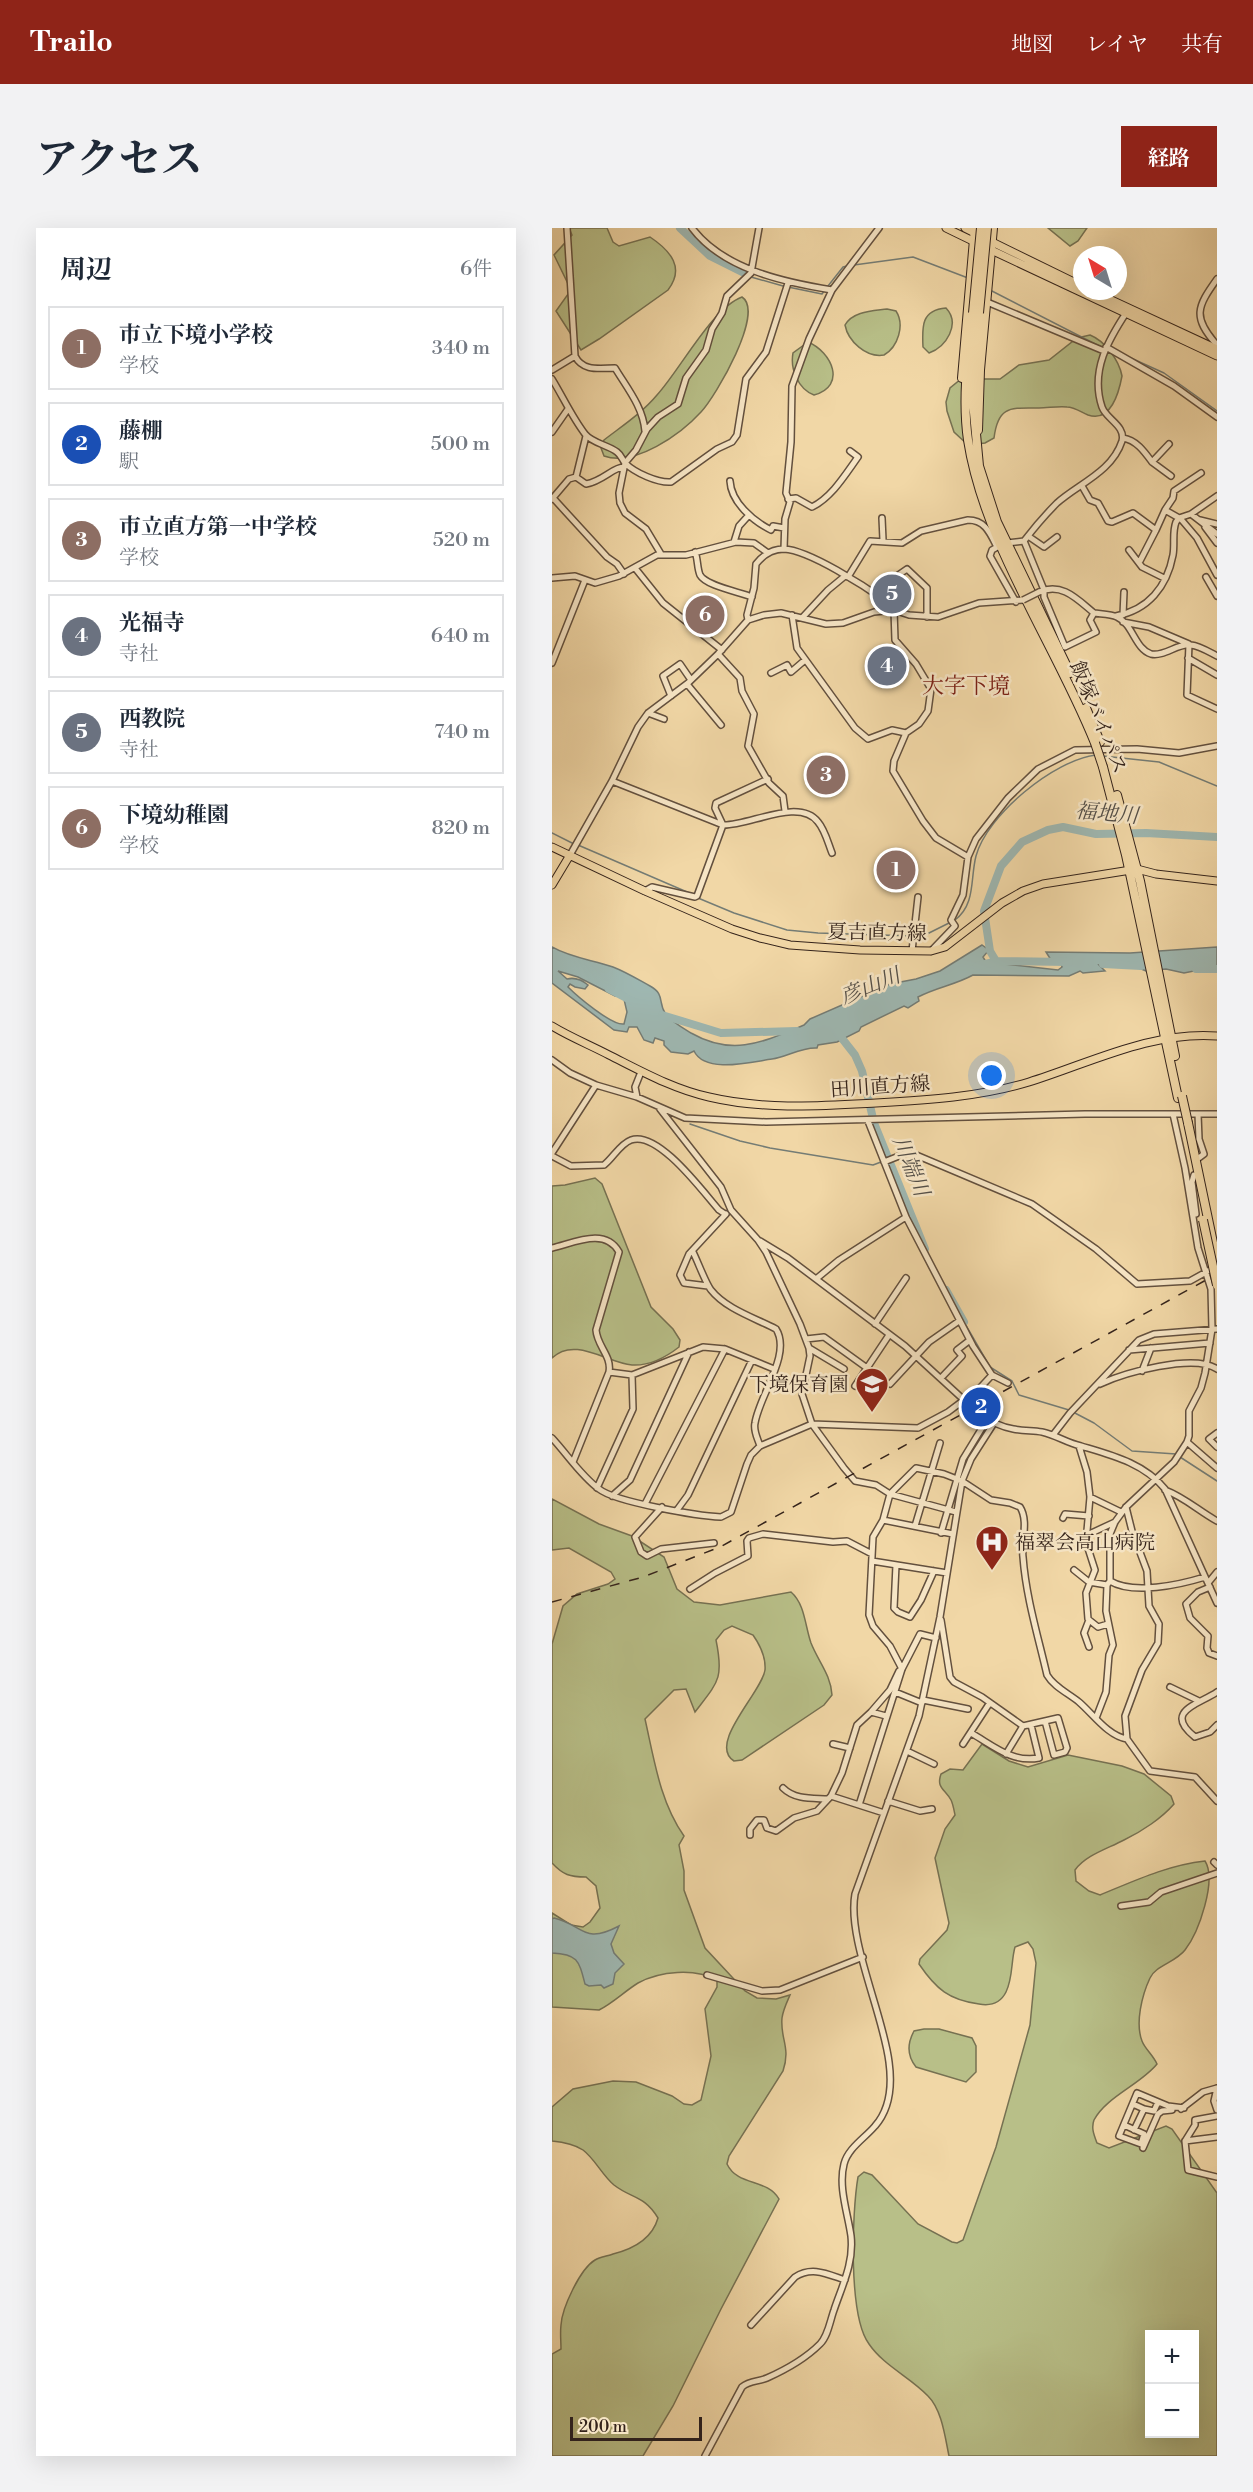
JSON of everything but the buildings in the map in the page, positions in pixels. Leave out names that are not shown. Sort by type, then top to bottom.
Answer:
[{"type":"highway","points":[[968,439],[966,375],[987,228]]},
{"type":"highway","points":[[977,449],[980,370],[993,228]]},
{"type":"highway","points":[[976,233],[976,313],[972,391],[977,449],[986,494],[1001,545]]},
{"type":"highway","points":[[976,233],[962,368],[963,417],[981,492],[1001,545],[1075,685],[1106,766],[1130,855],[1180,1097],[1196,1160],[1215,1287]]},
{"type":"highway","points":[[1186,1123],[1194,1175],[1217,1264]]},
{"type":"main road","points":[[946,228],[976,233]]},
{"type":"main road","points":[[964,228],[976,233],[991,246],[1217,356]]},
{"type":"main road","points":[[991,246],[1073,282]]},
{"type":"main road","points":[[1108,300],[1127,311],[1217,349]]},
{"type":"main road","name":"夏吉直方線","points":[[552,847],[568,858],[732,929],[760,939],[790,945],[931,951],[945,947],[1002,903],[1023,891],[1043,884],[1133,869],[1217,881]]},
{"type":"main road","points":[[552,885],[568,858]]},
{"type":"main road","name":"田川直方線","points":[[552,1026],[641,1072],[679,1088],[738,1104],[827,1106],[925,1100],[995,1091],[1168,1035],[1217,1036]]},
{"type":"street","points":[[567,228],[575,356],[583,366],[615,368],[638,405],[646,432]]},
{"type":"street","points":[[692,228],[702,241],[751,270],[788,283],[832,290]]},
{"type":"street","points":[[661,554],[646,529],[625,513],[620,503],[619,493],[625,465],[658,417],[678,404],[686,378],[706,350],[712,329],[722,313],[727,296],[747,279],[751,270],[759,228]]},
{"type":"street","points":[[784,549],[784,528],[789,499],[786,493],[791,442],[792,386],[809,339],[832,290],[879,228]]},
{"type":"street","points":[[1217,279],[1203,298],[1198,311],[1204,330],[1217,345]]},
{"type":"street","points":[[552,379],[567,409],[573,413],[586,436],[617,451],[625,465],[664,483],[671,482],[717,449],[732,442],[737,435],[747,379],[766,352],[788,283]]},
{"type":"street","points":[[987,302],[1105,349],[1174,386],[1217,417]]},
{"type":"street","points":[[1019,601],[990,556],[992,550],[1026,538],[1057,503],[1105,467],[1123,438],[1121,431],[1102,409],[1097,374],[1105,349],[1127,311]]},
{"type":"street","points":[[552,370],[575,356]]},
{"type":"street","points":[[552,432],[567,409]]},
{"type":"street","points":[[576,477],[586,436]]},
{"type":"street","points":[[1123,438],[1130,439],[1138,445],[1152,462],[1171,476]]},
{"type":"street","points":[[1152,462],[1169,444]]},
{"type":"street","points":[[789,499],[796,498],[812,507],[816,505],[837,486],[858,457],[850,451]]},
{"type":"street","points":[[576,477],[586,484],[596,482],[618,467],[625,465]]},
{"type":"street","points":[[1140,561],[1173,498],[1174,491],[1201,473]]},
{"type":"street","points":[[576,477],[569,479],[552,498],[624,574]]},
{"type":"street","points":[[730,481],[732,494],[758,524],[771,530],[773,526],[784,528]]},
{"type":"street","points":[[1082,486],[1090,500],[1098,503],[1108,521],[1112,522],[1133,513],[1156,530]]},
{"type":"street","points":[[1121,618],[1138,610],[1152,599],[1173,555],[1174,526],[1180,518],[1191,514],[1217,496]]},
{"type":"street","points":[[1165,510],[1180,518],[1197,538],[1217,575]]},
{"type":"street","points":[[1191,514],[1217,534]]},
{"type":"street","points":[[734,542],[739,526],[749,515]]},
{"type":"street","points":[[882,518],[883,540]]},
{"type":"street","points":[[802,618],[828,590],[846,577],[868,542],[883,540],[902,543],[921,531],[974,520],[987,527],[1001,545]]},
{"type":"street","points":[[1198,520],[1217,524]]},
{"type":"street","points":[[1205,525],[1206,530],[1217,543]]},
{"type":"street","points":[[1026,538],[1044,547],[1057,537]]},
{"type":"street","points":[[1026,538],[1041,591],[1065,646],[1096,632],[1090,620],[1094,613]]},
{"type":"street","points":[[552,578],[565,575],[595,583],[624,574],[645,560],[661,554],[674,556],[734,542],[754,543],[768,553]]},
{"type":"street","points":[[748,620],[756,564],[768,553],[784,549],[817,561],[846,577],[880,597],[894,610],[895,640],[916,664],[931,689],[931,700],[924,719],[906,733],[894,761],[893,771],[936,838],[968,857]]},
{"type":"street","points":[[1129,550],[1149,572],[1164,578]]},
{"type":"street","points":[[695,552],[703,578],[712,584],[752,597]]},
{"type":"street","points":[[635,568],[663,603],[720,652],[740,678],[742,691],[754,714],[748,746],[775,791],[783,796],[785,811]]},
{"type":"street","points":[[880,597],[894,578],[907,569],[927,588],[927,617]]},
{"type":"street","points":[[1206,577],[1217,596]]},
{"type":"street","points":[[552,663],[585,580]]},
{"type":"street","points":[[568,858],[648,713],[689,682],[748,620],[764,615],[781,613],[826,624],[843,623],[874,612],[894,610],[927,617],[952,614],[979,603],[1019,601],[1041,591],[1058,588],[1069,592],[1094,613],[1121,618],[1149,627],[1217,656]]},
{"type":"street","points":[[1124,592],[1121,618],[1144,650],[1157,655],[1189,644]]},
{"type":"street","points":[[792,615],[797,648],[855,728],[868,739],[892,730],[906,733]]},
{"type":"street","points":[[1189,644],[1187,694],[1217,709]]},
{"type":"street","points":[[1188,658],[1217,675]]},
{"type":"street","points":[[771,674],[787,665],[791,672],[805,660]]},
{"type":"street","points":[[671,696],[663,676],[680,664],[689,682],[721,726]]},
{"type":"street","points":[[648,713],[664,719]]},
{"type":"street","points":[[931,951],[955,926],[951,920],[963,894],[968,857],[976,839],[1008,798],[1038,769],[1075,750],[1137,749],[1179,753],[1217,746]]},
{"type":"street","points":[[645,891],[652,887],[697,896],[723,825],[715,808],[716,803],[768,779]]},
{"type":"street","points":[[612,781],[723,825],[734,826],[785,811],[813,816],[820,824],[831,853]]},
{"type":"street","points":[[912,951],[918,897]]},
{"type":"street","points":[[552,1060],[570,1073],[596,1085],[637,1096],[685,1118],[726,1121],[868,1121],[1085,1113],[1217,1114]]},
{"type":"street","points":[[637,1096],[635,1087],[641,1072]]},
{"type":"street","points":[[596,1085],[552,1155],[572,1166],[604,1165],[628,1142],[639,1139],[649,1141],[683,1169],[725,1214]]},
{"type":"street","points":[[659,1108],[721,1187],[731,1210],[758,1240],[816,1279],[916,1355],[966,1401],[994,1423],[1008,1428],[1053,1435],[1079,1446],[1099,1450],[1122,1459],[1156,1479],[1165,1489],[1217,1603]]},
{"type":"street","points":[[1096,1718],[1106,1692],[1109,1655],[1113,1646],[1106,1611],[1110,1534],[1123,1510],[1178,1456],[1187,1442],[1190,1436],[1189,1412],[1201,1388],[1214,1329],[1215,1287],[1204,1273],[1173,1114]]},
{"type":"street","points":[[1196,1160],[1204,1154],[1199,1139],[1198,1114]]},
{"type":"street","points":[[868,1121],[906,1216],[959,1321],[992,1375],[1008,1383]]},
{"type":"street","points":[[884,1162],[909,1152],[1032,1204],[1096,1250],[1137,1284],[1190,1281],[1217,1264]]},
{"type":"street","points":[[1194,1175],[1192,1182],[1196,1217],[1194,1222]]},
{"type":"street","points":[[708,1286],[684,1282],[681,1279],[685,1262],[689,1254],[731,1210]]},
{"type":"street","points":[[816,1279],[839,1260],[906,1216]]},
{"type":"street","points":[[552,1248],[598,1237],[609,1240],[619,1252],[618,1263],[596,1330],[596,1337],[609,1360],[609,1372],[573,1462]]},
{"type":"street","points":[[758,1240],[809,1348],[810,1356],[802,1394],[812,1424],[855,1480],[876,1485],[890,1494],[956,1512]]},
{"type":"street","points":[[693,1252],[708,1286],[717,1296],[776,1329],[780,1336],[782,1345],[754,1424],[760,1446]]},
{"type":"street","points":[[875,1324],[906,1278]]},
{"type":"street","points":[[890,1384],[929,1341],[959,1321]]},
{"type":"street","points":[[1053,1435],[1071,1412],[1139,1340],[1154,1334],[1214,1329]]},
{"type":"street","points":[[855,1386],[889,1335]]},
{"type":"street","points":[[806,1339],[824,1336],[867,1368]]},
{"type":"street","points":[[941,1378],[962,1356],[957,1350],[970,1340]]},
{"type":"street","points":[[1128,1351],[1138,1348],[1210,1343]]},
{"type":"street","points":[[609,1372],[632,1375],[703,1347],[725,1349],[774,1369]]},
{"type":"street","points":[[809,1348],[844,1369]]},
{"type":"street","points":[[1142,1371],[1151,1348]]},
{"type":"street","points":[[645,1504],[725,1349]]},
{"type":"street","points":[[612,1496],[630,1480],[690,1352]]},
{"type":"street","points":[[676,1510],[688,1496],[752,1360]]},
{"type":"street","points":[[1092,1391],[1115,1377],[1142,1371],[1207,1363],[1217,1369]]},
{"type":"street","points":[[597,1488],[633,1409],[632,1375]]},
{"type":"street","points":[[552,1438],[597,1488],[612,1496],[716,1517],[731,1512],[747,1464],[751,1455],[760,1446],[812,1424],[918,1428],[966,1401],[992,1375]]},
{"type":"street","points":[[941,1533],[947,1509],[971,1443],[988,1418]]},
{"type":"street","points":[[705,2456],[742,2387],[748,2382],[761,2381],[775,2375],[822,2342],[851,2260],[851,2238],[842,2176],[844,2162],[854,2147],[876,2125],[885,2109],[891,2081],[880,2016],[863,1957],[853,1906],[860,1876],[907,1751],[923,1701],[940,1617],[959,1480],[994,1423]]},
{"type":"street","points":[[1217,1433],[1209,1439],[1217,1447]]},
{"type":"street","points":[[1187,1442],[1217,1468]]},
{"type":"street","points":[[915,1526],[940,1443]]},
{"type":"street","points":[[1079,1446],[1087,1472],[1090,1497],[1085,1536],[1095,1566],[1086,1593],[1089,1620],[1084,1633],[1089,1647]]},
{"type":"street","points":[[902,1669],[890,1646],[873,1626],[869,1616],[873,1537],[883,1520],[890,1494],[912,1469],[931,1471],[959,1480],[983,1496],[1014,1504],[1023,1511],[1022,1554],[1025,1576],[1047,1675],[1051,1682],[1108,1730],[1127,1739]]},
{"type":"street","points":[[1165,1489],[1178,1494],[1202,1513],[1217,1521]]},
{"type":"street","points":[[1090,1497],[1123,1510],[1144,1561],[1149,1588],[1149,1606],[1159,1624],[1160,1636],[1142,1670],[1125,1716],[1127,1739],[1150,1771],[1195,1777],[1217,1802]]},
{"type":"street","points":[[662,1507],[636,1537],[641,1552],[647,1556],[661,1549],[714,1543]]},
{"type":"street","points":[[1063,1518],[1065,1514],[1089,1516]]},
{"type":"street","points":[[883,1520],[953,1534]]},
{"type":"street","points":[[1085,1536],[1115,1522]]},
{"type":"street","points":[[690,1589],[748,1556],[747,1541],[763,1533],[833,1542],[847,1541],[872,1558],[896,1565],[947,1573]]},
{"type":"street","points":[[896,1565],[894,1608],[910,1617],[921,1600],[933,1571]]},
{"type":"street","points":[[1074,1570],[1089,1582],[1108,1583],[1127,1588],[1208,1583]]},
{"type":"street","points":[[1217,1572],[1185,1604],[1190,1618],[1208,1636],[1209,1653],[1217,1656]]},
{"type":"street","points":[[940,1617],[950,1677],[954,1682],[982,1697],[988,1704],[1023,1726],[1058,1718],[1067,1748],[1065,1752],[1054,1755],[1045,1722]]},
{"type":"street","points":[[1089,1620],[1098,1627],[1108,1624]]},
{"type":"street","points":[[859,1805],[902,1669],[920,1634],[936,1638]]},
{"type":"street","points":[[750,1836],[750,1829],[757,1820],[764,1820],[767,1828],[776,1831],[794,1818],[817,1811],[830,1797],[842,1773],[857,1725],[890,1690],[898,1671],[902,1669]]},
{"type":"street","points":[[1170,1687],[1199,1701]]},
{"type":"street","points":[[895,1692],[923,1701],[968,1709]]},
{"type":"street","points":[[1217,1692],[1184,1710],[1183,1724],[1195,1737],[1209,1732],[1217,1725]]},
{"type":"street","points":[[963,1744],[988,1704]]},
{"type":"street","points":[[871,1712],[886,1716]]},
{"type":"street","points":[[971,1733],[1012,1758],[1028,1760],[1039,1758],[1031,1725]]},
{"type":"street","points":[[1006,1754],[1023,1726]]},
{"type":"street","points":[[834,1744],[850,1748]]},
{"type":"street","points":[[907,1751],[934,1764]]},
{"type":"street","points":[[783,1788],[790,1794],[801,1797],[830,1797],[884,1813]]},
{"type":"street","points":[[888,1802],[920,1811],[932,1809]]},
{"type":"street","points":[[1121,1906],[1149,1902],[1161,1892],[1217,1873]]},
{"type":"street","points":[[707,1975],[762,1990],[780,1990],[863,1957]]},
{"type":"street","points":[[1143,2148],[1158,2114],[1167,2109],[1184,2108],[1203,2092],[1217,2088],[1214,2101],[1217,2110]]},
{"type":"street","points":[[1124,2125],[1144,2134],[1139,2144],[1119,2136],[1137,2093],[1158,2102],[1184,2108]]},
{"type":"street","points":[[1133,2104],[1154,2111],[1158,2102]]},
{"type":"street","points":[[1134,2130],[1144,2109]]},
{"type":"street","points":[[1217,2116],[1195,2120],[1195,2125],[1185,2141],[1188,2170],[1217,2177]]},
{"type":"street","points":[[1185,2141],[1217,2137]]},
{"type":"street","points":[[752,2325],[795,2277],[804,2271],[815,2270],[845,2280]]},
{"type":"green space","points":[[569,228],[607,228],[613,242],[619,246],[650,237],[669,254],[675,267],[673,282],[668,290],[581,350],[556,311],[571,290],[554,255],[572,235]]},
{"type":"green space","points":[[1048,228],[1087,228],[1078,241],[1070,246]]},
{"type":"green space","points":[[742,297],[747,306],[743,336],[727,373],[701,412],[682,430],[643,453],[616,458],[604,456],[601,448],[604,440],[651,402],[719,313]]},
{"type":"green space","points":[[946,308],[952,321],[950,334],[941,346],[929,353],[923,347],[923,326],[927,316],[932,312]]},
{"type":"green space","points":[[887,309],[896,311],[899,317],[899,335],[893,347],[884,355],[871,354],[854,342],[845,325],[858,314]]},
{"type":"green space","points":[[1090,335],[1110,352],[1122,376],[1116,397],[1103,415],[1088,415],[1064,407],[1021,408],[1003,414],[996,427],[994,438],[985,443],[968,445],[954,432],[946,402],[950,388],[961,379],[1000,379],[1019,365],[1049,360],[1077,338]]},
{"type":"green space","points":[[808,342],[824,353],[832,369],[833,377],[824,391],[814,395],[808,392],[796,378],[792,359],[793,353]]},
{"type":"green space","points":[[595,1178],[602,1184],[651,1307],[673,1329],[680,1340],[679,1347],[651,1363],[632,1365],[581,1350],[561,1352],[552,1358],[552,1186]]},
{"type":"green space","points":[[552,1499],[599,1524],[632,1536],[664,1557],[677,1589],[694,1602],[720,1605],[791,1592],[802,1609],[811,1643],[827,1675],[832,1695],[824,1705],[742,1760],[734,1761],[727,1753],[727,1743],[738,1717],[762,1680],[765,1660],[753,1635],[732,1626],[724,1630],[716,1640],[719,1663],[717,1679],[695,1712],[686,1689],[674,1690],[645,1719],[663,1795],[684,1836],[679,1845],[684,1871],[684,1890],[705,1948],[745,1991],[757,1998],[776,1999],[790,1995],[782,2018],[786,2049],[783,2071],[729,2156],[727,2164],[738,2176],[767,2188],[779,2199],[673,2406],[643,2456],[552,2456],[552,2354],[561,2349],[561,2325],[568,2299],[589,2265],[597,2259],[628,2249],[641,2242],[651,2232],[658,2218],[643,2201],[614,2185],[583,2150],[576,2146],[552,2141],[552,2107],[573,2089],[613,2081],[636,2082],[672,2096],[684,2104],[692,2105],[701,2100],[711,2056],[705,2009],[717,1987],[717,1980],[708,1976],[678,1972],[638,1983],[599,2010],[552,2007],[552,1913],[571,1925],[583,1927],[590,1922],[600,1908],[596,1886],[586,1877],[567,1874],[552,1863],[552,1644],[563,1606],[577,1594],[608,1584],[615,1579],[611,1572],[569,1548],[552,1550]]},
{"type":"green space","points":[[982,1744],[1009,1761],[1028,1767],[1068,1755],[1122,1766],[1144,1774],[1171,1796],[1174,1804],[1157,1819],[1131,1837],[1091,1856],[1075,1870],[1076,1881],[1089,1891],[1100,1895],[1164,1870],[1205,1861],[1209,1880],[1208,1893],[1196,1931],[1181,1954],[1153,1974],[1142,2001],[1139,2018],[1140,2034],[1143,2044],[1157,2064],[1107,2104],[1099,2112],[1093,2126],[1097,2143],[1109,2148],[1166,2126],[1172,2129],[1217,2193],[1217,2456],[949,2456],[942,2424],[933,2402],[921,2389],[875,2352],[862,2330],[853,2263],[854,2214],[858,2177],[864,2172],[872,2175],[918,2224],[952,2242],[957,2243],[963,2240],[996,2147],[1030,2025],[1036,1963],[1033,1949],[1028,1942],[1015,1947],[1006,1992],[998,2002],[991,2004],[983,2005],[951,1996],[931,1980],[919,1964],[920,1959],[947,1930],[949,1923],[935,1858],[945,1829],[955,1815],[949,1796],[940,1785],[941,1774],[950,1769],[963,1770]]},
{"type":"green space","points":[[939,2029],[972,2038],[976,2046],[976,2072],[966,2082],[916,2067],[909,2050],[910,2041],[914,2031]]},
{"type":"water","points":[[982,945],[989,950],[983,957],[986,962],[1058,970],[1062,967],[1061,963],[1051,960],[1046,952],[1130,953],[1217,947],[1217,969],[1209,968],[1184,973],[1166,969],[1146,971],[1129,964],[1099,965],[1105,971],[1083,973],[1080,971],[1069,976],[973,975],[918,997],[919,1001],[908,1008],[904,1006],[861,1027],[859,1031],[837,1042],[818,1045],[817,1048],[805,1049],[778,1058],[729,1065],[708,1062],[694,1051],[688,1054],[671,1052],[664,1045],[664,1041],[655,1038],[653,1043],[644,1040],[637,1027],[629,1027],[627,1032],[614,1030],[552,983],[552,947],[613,967],[632,976],[658,992],[665,1013],[677,1024],[706,1040],[734,1045],[775,1037],[890,984],[940,971]],"holes":[[[558,971],[578,977],[615,996],[623,995],[627,1012],[624,1024],[603,1016],[568,987],[570,984],[585,989],[588,985],[578,979],[567,979]]]},
{"type":"water","points":[[552,1919],[591,1934],[598,1934],[619,1926],[611,1944],[614,1953],[624,1964],[615,1973],[613,1984],[604,1988],[601,1985],[585,1984],[576,1960],[567,1955],[552,1953]]},
{"type":"waterway","points":[[680,228],[710,256],[742,272]]},
{"type":"waterway","points":[[854,265],[913,257],[968,278]]},
{"type":"waterway","points":[[828,286],[843,267],[847,266]]},
{"type":"waterway","points":[[751,277],[783,286]]},
{"type":"waterway","points":[[788,287],[822,294],[825,290]]},
{"type":"waterway","points":[[990,290],[1103,348]]},
{"type":"waterway","points":[[1122,354],[1164,373],[1217,411]]},
{"type":"waterway","points":[[955,920],[962,914],[969,899],[976,856],[993,824],[1008,807],[1042,778],[1079,759],[1096,755]]},
{"type":"waterway","points":[[1103,756],[1159,762],[1217,786]]},
{"type":"waterway","name":"福地川","points":[[996,961],[990,951],[984,911],[1001,866],[1022,842],[1048,830],[1063,827],[1096,834],[1146,833],[1217,837]]},
{"type":"waterway","points":[[552,833],[574,844]]},
{"type":"waterway","points":[[578,845],[694,895]]},
{"type":"waterway","points":[[698,898],[734,913],[787,930],[912,936]]},
{"type":"waterway","points":[[917,935],[925,935],[951,922]]},
{"type":"waterway","name":"彦山川","points":[[977,966],[998,961],[1069,962]]},
{"type":"waterway","name":"彦山川","points":[[1103,964],[1141,966]]},
{"type":"waterway","name":"彦山川","points":[[1196,969],[1217,969]]},
{"type":"waterway","name":"彦山川","points":[[609,989],[634,1002]]},
{"type":"waterway","name":"彦山川","points":[[662,1015],[721,1033],[797,1031]]},
{"type":"waterway","name":"川端川","points":[[837,1032],[855,1055],[862,1071],[874,1123],[925,1249]]},
{"type":"waterway","points":[[690,1124],[740,1141],[770,1148],[873,1165],[881,1162]]},
{"type":"waterway","name":"川端川","points":[[946,1290],[964,1322]]},
{"type":"waterway","points":[[964,1322],[990,1367],[1012,1381],[1019,1395],[1069,1410]]},
{"type":"waterway","points":[[1073,1412],[1094,1423],[1132,1451],[1176,1454]]},
{"type":"waterway","points":[[1180,1457],[1217,1481]]},
{"type":"railway","points":[[552,1602],[643,1577],[720,1547],[1217,1274]]},
{"type":"place","name":"西教院","points":[[892,594]]},
{"type":"place","name":"下境幼稚園","points":[[705,615]]},
{"type":"place","name":"光福寺","points":[[887,666]]},
{"type":"place","name":"市立直方第一中学校","points":[[826,775]]},
{"type":"place","name":"市立下境小学校","points":[[896,870]]},
{"type":"place","name":"藤棚","points":[[981,1407]]},
{"type":"place","name":"下境保育園","points":[[872,1413]]},
{"type":"place","name":"福翠会高山病院","points":[[992,1571]]},
{"type":"district","name":"大字下境","points":[[966,685]]}]
